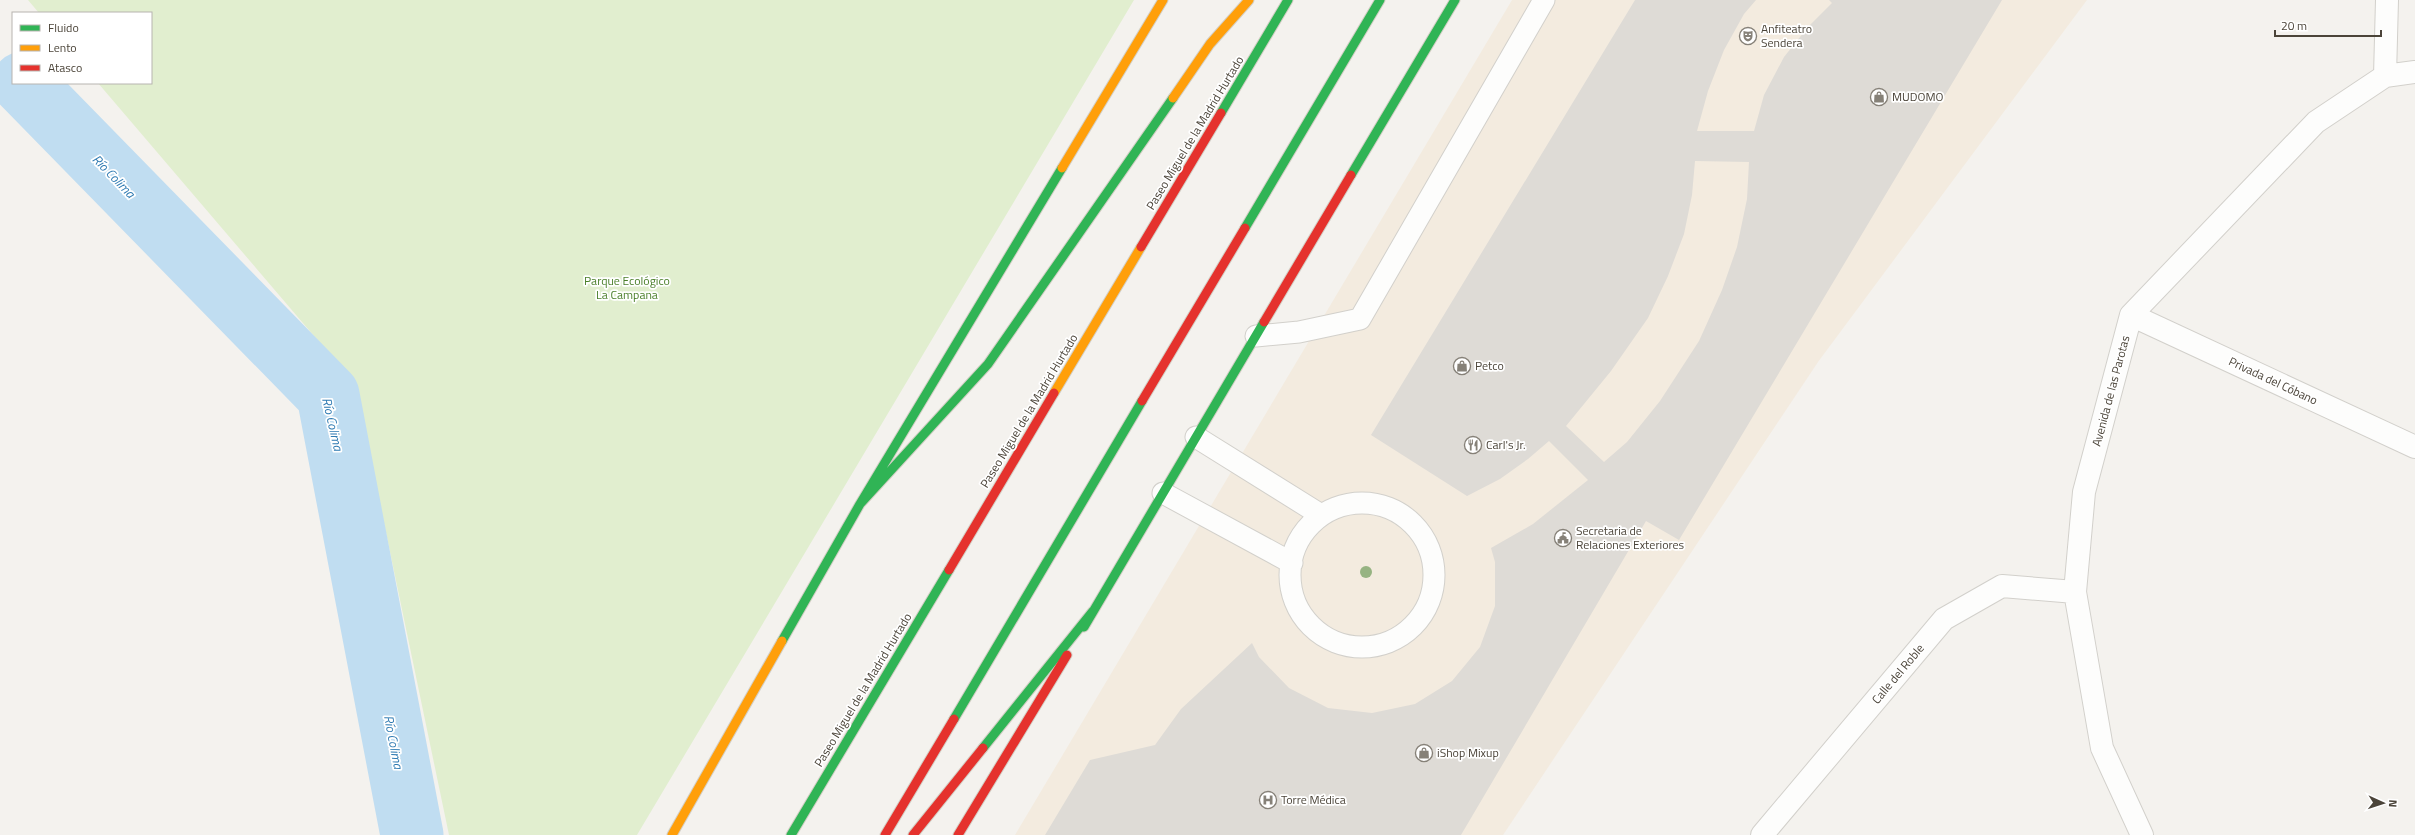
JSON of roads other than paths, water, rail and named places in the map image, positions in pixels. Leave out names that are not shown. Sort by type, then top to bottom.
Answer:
[{"type":"main road","points":[[672,835],[860,504],[1163,0]]},
{"type":"main road","points":[[860,504],[988,364],[1210,44],[1250,0]]},
{"type":"main road","name":"Paseo Miguel de la Madrid Hurtado","points":[[791,835],[1288,0]]},
{"type":"main road","points":[[886,835],[1380,0]]},
{"type":"main road","points":[[958,835],[1093,611],[1455,0]]},
{"type":"main road","points":[[913,835],[1093,611]]},
{"type":"street","points":[[2385,76],[2387,0]]},
{"type":"street","name":"Avenida de las Parotas","points":[[2142,835],[2102,748],[2075,592],[2084,492],[2131,315],[2316,122],[2385,76],[2415,72]]},
{"type":"street","name":"Privada del Cóbano","points":[[2131,315],[2415,447]]},
{"type":"street","name":"Calle del Roble","points":[[1762,835],[1944,619],[2002,586],[2075,592]]},
{"type":"lane","points":[[1256,336],[1299,332],[1360,319],[1544,0]]},
{"type":"lane","points":[[1196,437],[1321,515]]},
{"type":"lane","points":[[1163,493],[1292,563]]},
{"type":"lane","points":[[1365,502],[1388,507],[1408,518],[1424,536],[1433,557],[1435,580],[1429,603],[1415,624],[1396,639],[1372,647],[1348,646],[1325,637],[1306,621],[1294,599],[1290,575],[1292,563],[1294,552],[1305,531],[1321,515],[1342,505],[1365,502]]},
{"type":"waterway","name":"Río Colima","points":[[24,84],[328,395],[412,835]]},
{"type":"place","name":"Anfiteatro Sendera","points":[[1748,36]]},
{"type":"place","name":"MUDOMO","points":[[1879,97]]},
{"type":"place","name":"Petco","points":[[1462,366]]},
{"type":"place","name":"Carl's Jr.","points":[[1473,445]]},
{"type":"place","name":"Secretaria de Relaciones Exteriores","points":[[1563,538]]},
{"type":"place","name":"iShop Mixup","points":[[1424,753]]},
{"type":"place","name":"Torre Médica","points":[[1268,800]]},
{"type":"park label","name":"Parque Ecológico La Campana","points":[[627,288]]}]
